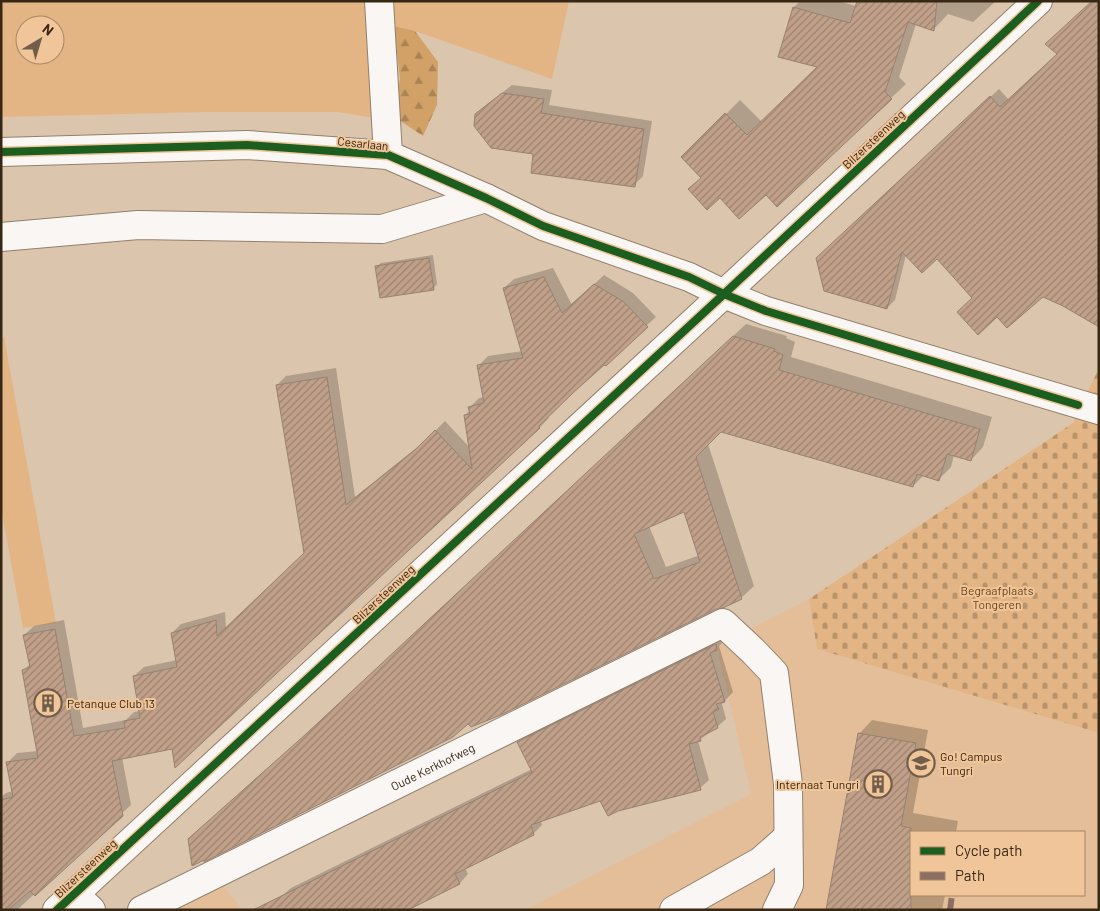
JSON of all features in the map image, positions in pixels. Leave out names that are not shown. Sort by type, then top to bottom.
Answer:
[{"type":"street","points":[[379,1],[388,155]]},
{"type":"street","name":"Bilzersteenweg","points":[[74,905],[1038,1]]},
{"type":"street","name":"Cesarlaan","points":[[1,152],[247,144],[388,155],[486,198],[543,226],[689,277],[724,294]]},
{"type":"street","points":[[1,237],[138,225],[382,229],[486,198]]},
{"type":"street","points":[[724,294],[766,311],[1089,408]]},
{"type":"street","name":"Oude Kerkhofweg","points":[[142,910],[177,902],[723,623],[774,673],[788,784],[788,837]]},
{"type":"street","points":[[674,910],[761,861],[788,837]]},
{"type":"street","points":[[777,910],[789,885],[788,837]]},
{"type":"shaded area","name":"Go! Campus Tungri","points":[[809,599],[817,649],[1099,733],[1099,910],[525,910],[751,794],[717,646]]},
{"type":"shaded area","points":[[224,887],[243,910],[170,910]]},
{"type":"green space","points":[[1,1],[371,1],[380,119],[338,112],[205,112],[1,117]]},
{"type":"green space","points":[[392,1],[569,1],[552,79],[415,31],[394,26]]},
{"type":"green space","points":[[394,26],[415,31],[438,62],[437,105],[423,136],[402,122],[394,121],[400,79]]},
{"type":"green space","points":[[4,337],[56,623],[23,628],[1,508],[1,338]]},
{"type":"green space","name":"Begraafplaats Tongeren","points":[[1099,368],[1099,733],[817,649],[809,599],[1073,423]]},
{"type":"building","points":[[857,1],[937,1],[934,31],[908,22],[885,92],[892,99],[777,207],[766,195],[739,219],[720,198],[707,210],[688,189],[701,178],[681,157],[725,113],[747,135],[817,67],[778,57],[793,7],[850,23]]},
{"type":"building","points":[[1092,1],[1099,1],[1099,327],[1063,306],[1043,297],[1007,328],[997,317],[978,335],[957,312],[972,298],[937,259],[922,273],[902,252],[887,309],[824,291],[816,258],[990,96],[1000,107],[1057,54],[1045,44]]},
{"type":"building","points":[[502,93],[544,99],[541,113],[644,129],[635,187],[531,173],[533,154],[491,148],[474,126],[475,114]]},
{"type":"building","points":[[429,258],[434,290],[380,298],[375,266]]},
{"type":"building","points":[[544,277],[562,313],[594,284],[624,302],[648,327],[606,366],[604,365],[574,392],[539,426],[540,428],[175,768],[172,749],[112,761],[123,816],[35,896],[30,891],[8,910],[1,910],[1,800],[13,797],[6,762],[38,758],[22,670],[30,667],[23,635],[55,629],[74,736],[125,728],[124,721],[140,718],[133,676],[177,667],[171,633],[216,620],[217,636],[304,553],[276,385],[327,377],[346,505],[415,450],[435,430],[472,469],[464,415],[470,414],[468,407],[484,403],[477,365],[523,358],[503,288]]},
{"type":"building","points":[[733,336],[775,349],[774,351],[783,355],[779,370],[980,429],[971,461],[947,454],[939,481],[917,474],[913,487],[721,432],[696,457],[742,599],[723,608],[716,609],[503,714],[471,727],[468,724],[453,737],[204,862],[204,860],[192,866],[188,839],[306,734]],"holes":[[[684,512],[700,562],[654,579],[634,534]]]},
{"type":"building","points":[[716,644],[717,650],[710,653],[725,702],[716,704],[719,709],[713,712],[718,728],[700,737],[701,741],[689,744],[701,790],[618,811],[608,816],[600,801],[531,825],[534,835],[455,874],[460,884],[408,910],[253,910],[532,772],[517,742]]},
{"type":"building","name":"Internaat Tungri","points":[[858,733],[916,743],[901,826],[911,828],[911,910],[826,910]]},
{"type":"marked path","points":[[950,910],[952,896]]},
{"type":"cycle path","points":[[57,910],[724,294],[1038,1]]},
{"type":"cycle path","points":[[1,152],[247,145],[388,155],[486,198],[543,226],[689,277],[766,311],[1078,405]]},
{"type":"place","name":"Petanque Club 13","points":[[48,703]]},
{"type":"place","name":"Go! Campus Tungri","points":[[921,763]]},
{"type":"place","name":"Internaat Tungri","points":[[878,784]]}]
